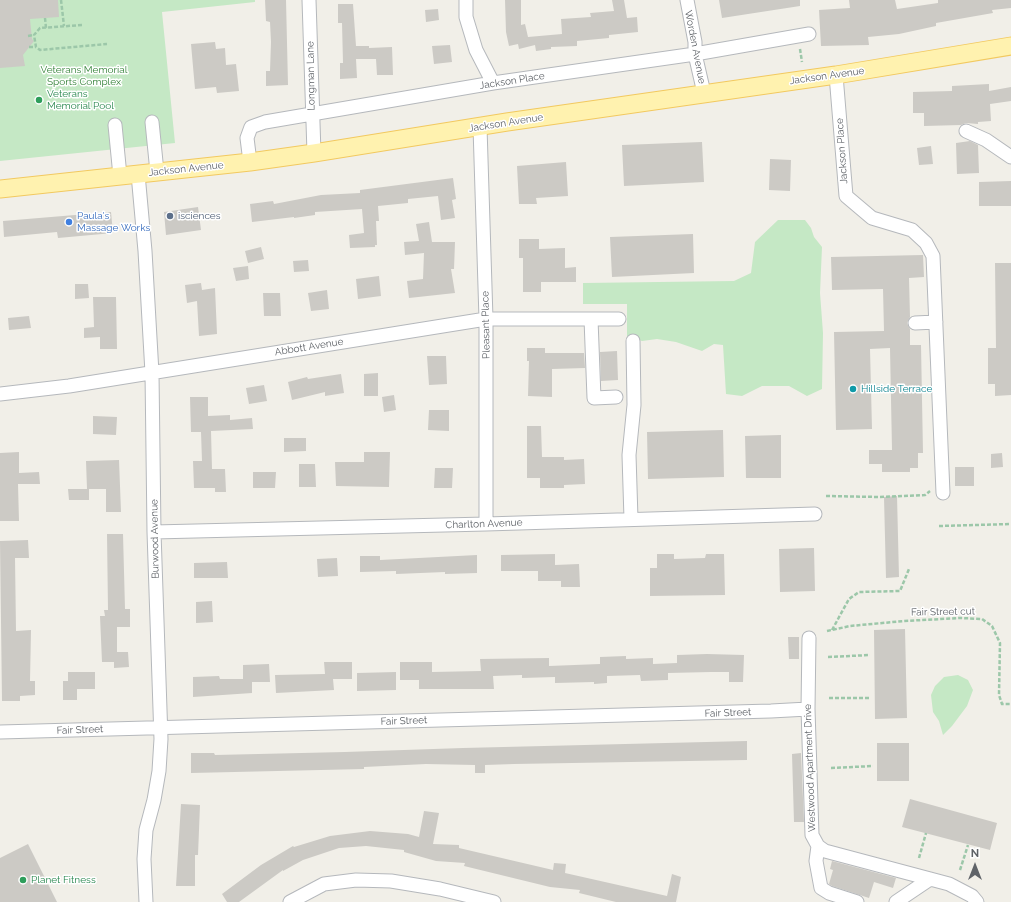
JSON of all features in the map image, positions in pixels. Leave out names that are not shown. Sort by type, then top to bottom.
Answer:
[{"type":"main road","name":"Jackson Avenue","points":[[0,189],[250,162],[314,153],[704,93],[836,75],[1011,46]]},
{"type":"street","name":"Longman Lane","points":[[309,0],[314,153]]},
{"type":"street","points":[[466,0],[466,17],[476,50],[493,83]]},
{"type":"street","name":"Worden Avenue","points":[[687,0],[695,42],[695,54],[704,93]]},
{"type":"street","name":"Jackson Place","points":[[250,162],[247,138],[251,127],[265,122],[493,83],[695,54],[809,34]]},
{"type":"street","name":"Jackson Place","points":[[836,75],[846,196],[872,218],[912,230],[926,243],[933,256],[942,487]]},
{"type":"street","points":[[152,122],[157,172]]},
{"type":"street","points":[[115,126],[120,176]]},
{"type":"street","name":"Pleasant Place","points":[[480,127],[486,319],[486,524]]},
{"type":"street","points":[[966,131],[986,140],[1011,157]]},
{"type":"street","name":"Burwood Avenue","points":[[138,174],[145,251],[152,373],[154,532],[161,727],[159,771],[154,800],[146,830],[144,859],[146,902]]},
{"type":"street","name":"Abbott Avenue","points":[[0,394],[69,386],[486,319],[619,319]]},
{"type":"street","points":[[591,319],[594,398],[616,397]]},
{"type":"street","points":[[915,323],[936,322]]},
{"type":"street","points":[[631,519],[629,455],[634,405],[633,341]]},
{"type":"street","name":"Charlton Avenue","points":[[154,532],[815,514]]},
{"type":"street","name":"Westwood Apartment Drive","points":[[809,638],[808,709],[812,835],[818,846],[825,851],[949,884],[972,896],[977,902]]},
{"type":"street","name":"Fair Street","points":[[0,732],[808,709]]},
{"type":"street","points":[[818,846],[816,861],[821,888],[828,893],[857,902]]},
{"type":"street","points":[[896,902],[930,879]]},
{"type":"street","points":[[290,902],[324,884],[356,880],[398,882],[440,889],[494,902]]},
{"type":"path","points":[[61,0],[64,26]]},
{"type":"path","points":[[45,18],[46,28]]},
{"type":"path","points":[[28,36],[34,35],[40,28],[82,25]]},
{"type":"path","points":[[34,35],[36,47]]},
{"type":"path","points":[[29,47],[36,47],[40,50],[107,44]]},
{"type":"path","points":[[799,45],[802,62]]},
{"type":"path","points":[[826,496],[854,498],[925,495],[942,487]]},
{"type":"path","points":[[940,526],[1011,524]]},
{"type":"path","points":[[832,630],[849,599],[858,592],[900,590],[909,569]]},
{"type":"path","name":"Fair Street cut","points":[[827,631],[850,626],[904,620],[960,618],[982,620],[992,626],[1000,643],[999,695],[1002,704],[1011,704]]},
{"type":"path","points":[[828,657],[870,655]]},
{"type":"path","points":[[829,698],[871,698]]},
{"type":"path","points":[[831,768],[873,766]]},
{"type":"path","points":[[919,858],[926,833]]},
{"type":"path","points":[[960,870],[968,845]]},
{"type":"green space","name":"Veterans Memorial Sports Complex","points":[[0,0],[255,0],[255,2],[162,12],[175,143],[0,161]]},
{"type":"green space","points":[[778,220],[805,220],[811,228],[814,237],[822,247],[820,293],[823,333],[822,389],[807,396],[789,386],[762,386],[742,396],[726,394],[723,345],[714,344],[702,351],[676,342],[657,339],[642,341],[627,336],[627,304],[583,304],[583,283],[734,281],[751,273],[755,242]]},
{"type":"green space","points":[[958,675],[968,680],[973,690],[967,706],[943,735],[939,721],[933,712],[931,695],[935,686],[944,677]]},
{"type":"building","points":[[0,0],[58,0],[59,17],[30,19],[32,39],[34,41],[23,55],[25,66],[0,68]]},
{"type":"building","points":[[265,0],[286,0],[288,85],[266,86],[266,71],[270,71],[271,42],[270,22],[266,21]]},
{"type":"building","points":[[505,0],[521,0],[521,25],[525,24],[528,37],[562,34],[561,19],[591,17],[590,13],[614,11],[612,0],[624,0],[627,18],[637,17],[638,32],[609,35],[609,38],[577,41],[577,46],[551,47],[551,49],[536,51],[535,45],[519,49],[518,44],[509,46],[506,32]]},
{"type":"building","points":[[719,0],[800,0],[800,6],[722,18]]},
{"type":"building","points":[[849,0],[895,0],[897,9],[938,3],[938,0],[1011,0],[1011,8],[992,10],[993,13],[936,23],[936,26],[899,34],[868,37],[869,45],[821,46],[819,10],[850,8]]},
{"type":"building","points":[[338,4],[353,4],[356,46],[369,46],[369,48],[392,47],[393,75],[377,75],[376,59],[356,59],[357,78],[340,79],[340,63],[343,63],[342,23],[338,23]]},
{"type":"building","points":[[438,9],[439,20],[426,22],[425,10]]},
{"type":"building","points":[[215,42],[216,49],[225,48],[226,65],[236,64],[239,91],[217,93],[216,87],[195,89],[191,44]]},
{"type":"building","points":[[450,45],[452,62],[434,64],[432,46]]},
{"type":"building","points":[[989,84],[989,91],[1011,87],[1011,101],[990,104],[991,121],[978,122],[978,124],[966,123],[961,125],[924,126],[924,113],[913,113],[913,92],[952,91],[952,86]]},
{"type":"building","points":[[970,141],[978,145],[979,173],[957,174],[956,143]]},
{"type":"building","points":[[702,142],[704,182],[624,186],[622,145]]},
{"type":"building","points":[[931,146],[933,164],[919,165],[917,148]]},
{"type":"building","points":[[770,159],[791,160],[790,191],[769,190]]},
{"type":"building","points":[[566,162],[568,196],[536,198],[537,204],[519,204],[517,166]]},
{"type":"building","points":[[453,178],[456,199],[452,200],[455,218],[441,220],[438,196],[408,199],[408,203],[378,206],[379,221],[376,221],[377,245],[375,245],[375,247],[350,248],[349,235],[364,233],[362,209],[315,212],[315,215],[252,222],[250,204],[273,201],[274,204],[321,195],[360,193],[360,190]]},
{"type":"building","points":[[1011,181],[1011,206],[979,206],[979,182]]},
{"type":"building","points":[[198,207],[201,230],[166,235],[164,212]]},
{"type":"building","points":[[111,212],[113,233],[58,238],[57,232],[4,237],[3,221]]},
{"type":"building","points":[[429,222],[432,242],[455,242],[454,269],[451,269],[455,293],[409,298],[407,281],[423,279],[424,253],[405,255],[404,242],[419,241],[416,224]]},
{"type":"building","points":[[693,234],[694,273],[612,277],[610,237]]},
{"type":"building","points":[[519,239],[539,239],[539,249],[565,248],[565,268],[576,267],[576,282],[541,282],[541,292],[523,292],[523,258],[519,258]]},
{"type":"building","points":[[261,247],[264,259],[248,263],[245,251]]},
{"type":"building","name":"Hillside Terrace","points":[[923,255],[924,277],[909,278],[910,317],[907,323],[910,329],[910,345],[921,345],[923,453],[918,453],[918,468],[910,468],[910,472],[882,472],[882,464],[869,464],[869,450],[892,450],[890,348],[870,349],[872,429],[836,430],[834,332],[884,331],[883,289],[832,290],[831,257]]},
{"type":"building","points":[[308,260],[309,271],[294,272],[293,261]]},
{"type":"building","points":[[995,263],[1011,263],[1011,395],[995,396],[995,384],[988,384],[988,348],[996,348]]},
{"type":"building","points":[[248,266],[249,279],[236,281],[233,268]]},
{"type":"building","points":[[379,276],[381,296],[358,299],[356,279]]},
{"type":"building","points":[[201,283],[202,290],[215,288],[217,334],[199,336],[197,301],[187,303],[185,285]]},
{"type":"building","points":[[75,284],[88,284],[89,298],[75,299]]},
{"type":"building","points":[[327,290],[329,309],[311,311],[308,293]]},
{"type":"building","points":[[263,293],[280,293],[281,316],[264,316]]},
{"type":"building","points":[[93,297],[116,297],[117,349],[100,349],[100,337],[84,338],[84,328],[94,327]]},
{"type":"building","points":[[29,316],[31,328],[9,330],[8,318]]},
{"type":"building","points":[[527,348],[545,348],[545,353],[584,353],[585,368],[552,369],[552,397],[528,396],[529,361],[527,361]]},
{"type":"building","points":[[617,351],[618,380],[601,381],[600,352]]},
{"type":"building","points":[[427,356],[446,356],[447,384],[429,385]]},
{"type":"building","points":[[378,373],[378,396],[364,396],[364,374]]},
{"type":"building","points":[[341,374],[344,393],[325,396],[325,392],[292,400],[288,382],[307,377],[308,379]]},
{"type":"building","points":[[264,385],[267,401],[249,404],[246,388]]},
{"type":"building","points":[[394,395],[396,410],[384,412],[382,397]]},
{"type":"building","points":[[190,397],[208,397],[208,416],[230,415],[230,420],[252,418],[253,429],[211,431],[212,469],[225,469],[226,492],[215,492],[215,488],[194,488],[193,461],[202,461],[201,432],[191,432]]},
{"type":"building","points":[[429,410],[449,410],[449,431],[428,430]]},
{"type":"building","points":[[93,416],[117,417],[116,435],[93,434]]},
{"type":"building","points":[[527,426],[541,426],[542,457],[564,457],[564,460],[584,459],[585,484],[564,485],[564,488],[540,488],[540,478],[527,478]]},
{"type":"building","points":[[723,430],[724,477],[648,479],[647,432]]},
{"type":"building","points":[[781,435],[781,478],[746,478],[745,436]]},
{"type":"building","points":[[284,438],[306,438],[306,451],[284,452]]},
{"type":"building","points":[[19,452],[19,473],[39,472],[40,484],[18,484],[19,521],[0,521],[0,453]]},
{"type":"building","points":[[364,452],[390,452],[389,487],[336,486],[335,462],[364,462]]},
{"type":"building","points":[[1002,453],[1003,467],[991,468],[991,454]]},
{"type":"building","points":[[119,460],[121,512],[106,512],[106,489],[89,489],[89,500],[69,500],[68,489],[87,489],[86,461]]},
{"type":"building","points":[[299,464],[315,464],[316,487],[299,487]]},
{"type":"building","points":[[955,467],[974,467],[974,486],[955,486]]},
{"type":"building","points":[[435,468],[453,468],[452,488],[434,488]]},
{"type":"building","points":[[253,472],[276,472],[275,488],[253,488]]},
{"type":"building","points":[[897,496],[899,577],[886,578],[884,497]]},
{"type":"building","points":[[107,534],[123,534],[125,609],[130,609],[130,627],[117,627],[117,652],[128,652],[129,667],[114,668],[114,662],[102,662],[100,616],[105,616],[104,610],[108,610]]},
{"type":"building","points":[[28,540],[29,558],[15,558],[16,631],[31,630],[30,681],[35,681],[35,695],[20,696],[20,701],[2,701],[0,541]]},
{"type":"building","points":[[814,548],[815,591],[780,592],[779,549]]},
{"type":"building","points":[[555,554],[555,565],[579,564],[580,587],[561,587],[561,581],[538,581],[538,571],[501,571],[501,555]]},
{"type":"building","points":[[657,554],[674,554],[674,559],[705,558],[706,554],[724,554],[725,595],[650,596],[650,568],[657,568]]},
{"type":"building","points":[[477,555],[477,573],[445,574],[445,572],[396,574],[396,571],[360,572],[360,556],[380,556],[380,560]]},
{"type":"building","points":[[337,558],[338,576],[318,577],[317,559]]},
{"type":"building","points":[[227,562],[228,578],[194,578],[194,563]]},
{"type":"building","points":[[212,601],[213,622],[196,623],[196,602]]},
{"type":"building","points":[[905,629],[907,718],[875,719],[874,630]]},
{"type":"building","points":[[788,637],[799,637],[799,659],[789,659]]},
{"type":"building","points":[[677,655],[744,655],[743,682],[729,682],[729,672],[668,673],[668,680],[641,681],[640,675],[607,676],[607,683],[594,684],[594,682],[555,683],[555,677],[522,678],[522,675],[493,676],[494,689],[419,689],[419,680],[400,680],[400,662],[432,662],[432,672],[481,671],[480,659],[549,658],[549,666],[600,664],[600,657],[626,656],[626,659],[653,658],[653,664],[677,663]]},
{"type":"building","points":[[324,662],[352,662],[352,679],[333,679],[334,690],[276,693],[275,675],[325,674]]},
{"type":"building","points":[[269,664],[270,682],[252,682],[252,693],[193,697],[193,677],[219,676],[220,679],[243,679],[243,665]]},
{"type":"building","points":[[68,672],[95,672],[95,689],[77,689],[77,700],[63,700],[63,681],[68,681]]},
{"type":"building","points":[[396,672],[396,690],[357,691],[357,673]]},
{"type":"building","points":[[747,741],[747,760],[485,765],[485,773],[475,773],[475,765],[426,764],[364,767],[364,769],[191,773],[191,753],[214,753],[215,755]]},
{"type":"building","points":[[877,743],[909,743],[909,781],[877,781]]},
{"type":"building","points":[[801,753],[804,822],[794,822],[792,754]]},
{"type":"building","points":[[910,799],[997,823],[990,850],[902,827]]},
{"type":"building","points":[[181,804],[200,805],[198,855],[195,855],[195,886],[176,886]]},
{"type":"building","points":[[424,811],[439,813],[433,844],[459,845],[459,848],[553,870],[554,863],[566,864],[565,873],[667,896],[672,874],[681,877],[676,902],[616,902],[579,893],[580,890],[550,887],[464,866],[465,863],[436,861],[404,852],[404,850],[366,846],[339,848],[303,860],[283,870],[239,902],[227,902],[222,894],[261,865],[293,846],[294,847],[330,836],[370,831],[408,834],[419,837]]},
{"type":"building","name":"Planet Fitness","points":[[28,844],[57,902],[0,902],[0,858]]},
{"type":"building","points":[[832,861],[896,878],[893,888],[874,882],[869,898],[832,886],[829,884],[833,870],[830,869]]},
{"type":"place","name":"Veterans Memorial Pool","points":[[39,100]]},
{"type":"place","name":"isciences","points":[[170,216]]},
{"type":"place","name":"Paula's Massage Works","points":[[69,222]]},
{"type":"place","name":"Hillside Terrace","points":[[853,389]]},
{"type":"place","name":"Planet Fitness","points":[[23,880]]}]
